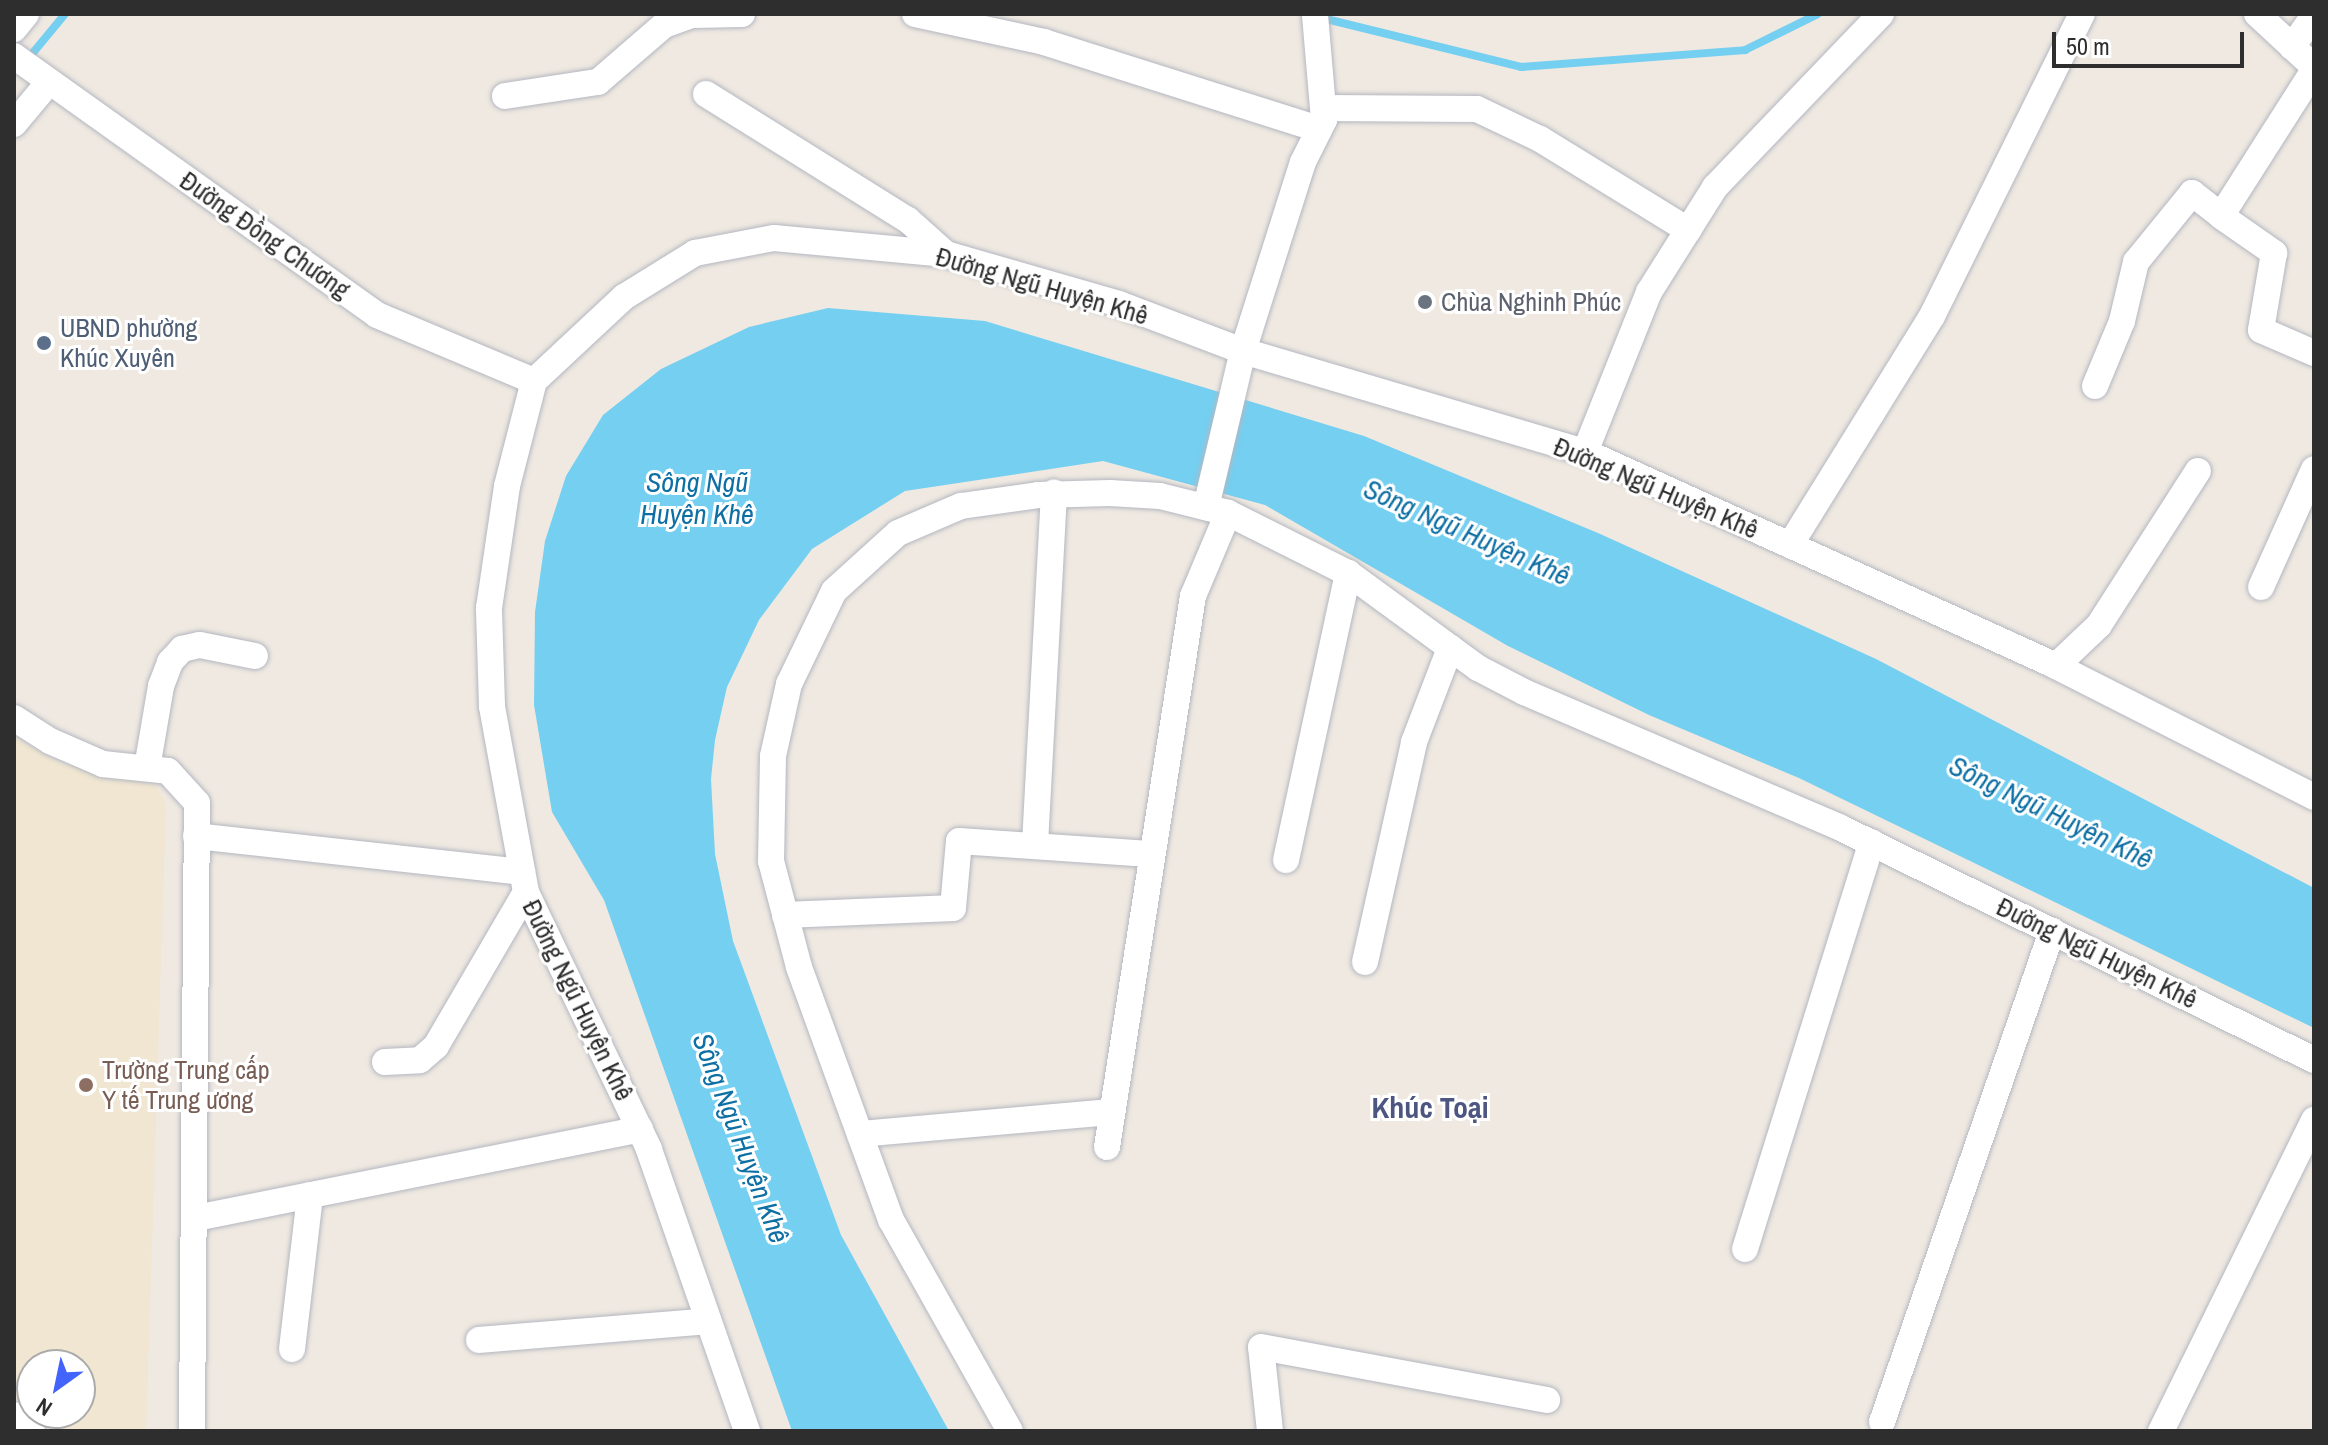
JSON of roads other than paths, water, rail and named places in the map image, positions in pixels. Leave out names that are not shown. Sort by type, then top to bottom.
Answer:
[{"type":"street","points":[[14,29],[26,14]]},
{"type":"street","points":[[505,96],[598,82],[664,25],[692,15],[742,14]]},
{"type":"street","points":[[915,14],[1323,109],[1477,109],[1540,139],[1688,230]]},
{"type":"street","points":[[1107,1147],[1150,854],[1193,596],[1217,510],[1243,351],[1323,109],[1315,14]]},
{"type":"street","points":[[1585,452],[1649,292],[1715,187],[1881,14]]},
{"type":"street","points":[[1790,545],[1932,316],[2082,14]]},
{"type":"street","points":[[2221,216],[2314,68],[2257,14]]},
{"type":"street","points":[[2292,47],[2314,15]]},
{"type":"street","points":[[14,124],[32,69]]},
{"type":"street","name":"Đường Đồng Chương","points":[[32,69],[377,315],[534,381]]},
{"type":"street","points":[[706,94],[908,220],[946,254]]},
{"type":"street","points":[[2095,386],[2122,321],[2136,262],[2192,193],[2274,253],[2261,330],[2314,353]]},
{"type":"street","name":"Đường Ngũ Huyện Khê","points":[[747,1431],[640,1129],[524,882],[492,706],[489,608],[507,486],[534,381],[624,297],[695,253],[724,244],[774,238],[946,254],[1119,304],[1243,351],[1585,452],[2056,666],[2314,797]]},
{"type":"street","points":[[2261,587],[2314,469]]},
{"type":"street","points":[[2056,666],[2099,625],[2198,471]]},
{"type":"street","points":[[1035,844],[1054,493]]},
{"type":"street","name":"Đường Ngũ Huyện Khê","points":[[1010,1431],[891,1220],[785,915],[771,861],[773,756],[789,684],[834,591],[898,533],[961,506],[1054,493],[1160,496],[1217,510],[1348,573],[1450,648],[1524,692],[1872,842],[2314,1060]]},
{"type":"street","points":[[1286,860],[1348,573]]},
{"type":"street","points":[[147,768],[161,686],[182,649],[200,645],[255,656]]},
{"type":"street","points":[[1365,962],[1414,742],[1450,648]]},
{"type":"street","points":[[14,718],[88,759],[168,771],[197,803],[192,1431]]},
{"type":"street","points":[[196,836],[524,882],[436,1046],[420,1060],[385,1062]]},
{"type":"street","points":[[785,915],[953,908],[959,841],[1150,854]]},
{"type":"street","points":[[1745,1249],[1872,842]]},
{"type":"street","points":[[1882,1422],[2052,931]]},
{"type":"street","points":[[860,1134],[1112,1112]]},
{"type":"street","points":[[2161,1431],[2314,1120]]},
{"type":"street","points":[[196,1218],[640,1129]]},
{"type":"street","points":[[292,1349],[310,1195]]},
{"type":"street","points":[[479,1340],[708,1321]]},
{"type":"street","points":[[1270,1431],[1261,1347],[1547,1400]]},
{"type":"street","points":[[14,1415],[32,1431]]},
{"type":"water","name":"Sông Ngũ Huyện Khê","points":[[828,308],[985,321],[1364,436],[1598,533],[1876,659],[2314,888],[2314,1028],[1799,778],[1649,715],[1508,646],[1265,505],[1103,461],[905,491],[812,549],[759,620],[727,687],[715,740],[711,779],[715,854],[733,941],[841,1235],[949,1431],[792,1431],[604,900],[552,812],[534,705],[535,612],[545,541],[566,476],[603,415],[661,369],[749,327]]},
{"type":"waterway","points":[[27,60],[65,14]]},
{"type":"waterway","points":[[1318,17],[1521,67],[1745,50],[1818,14]]},
{"type":"place","name":"Chùa Nghinh Phúc","points":[[1425,302]]},
{"type":"place","name":"UBND phường Khúc Xuyên","points":[[44,343]]},
{"type":"place","name":"Trường Trung cấp Y tế Trung ương","points":[[86,1085]]},
{"type":"district","name":"Khúc Toại","points":[[1430,1107]]}]
